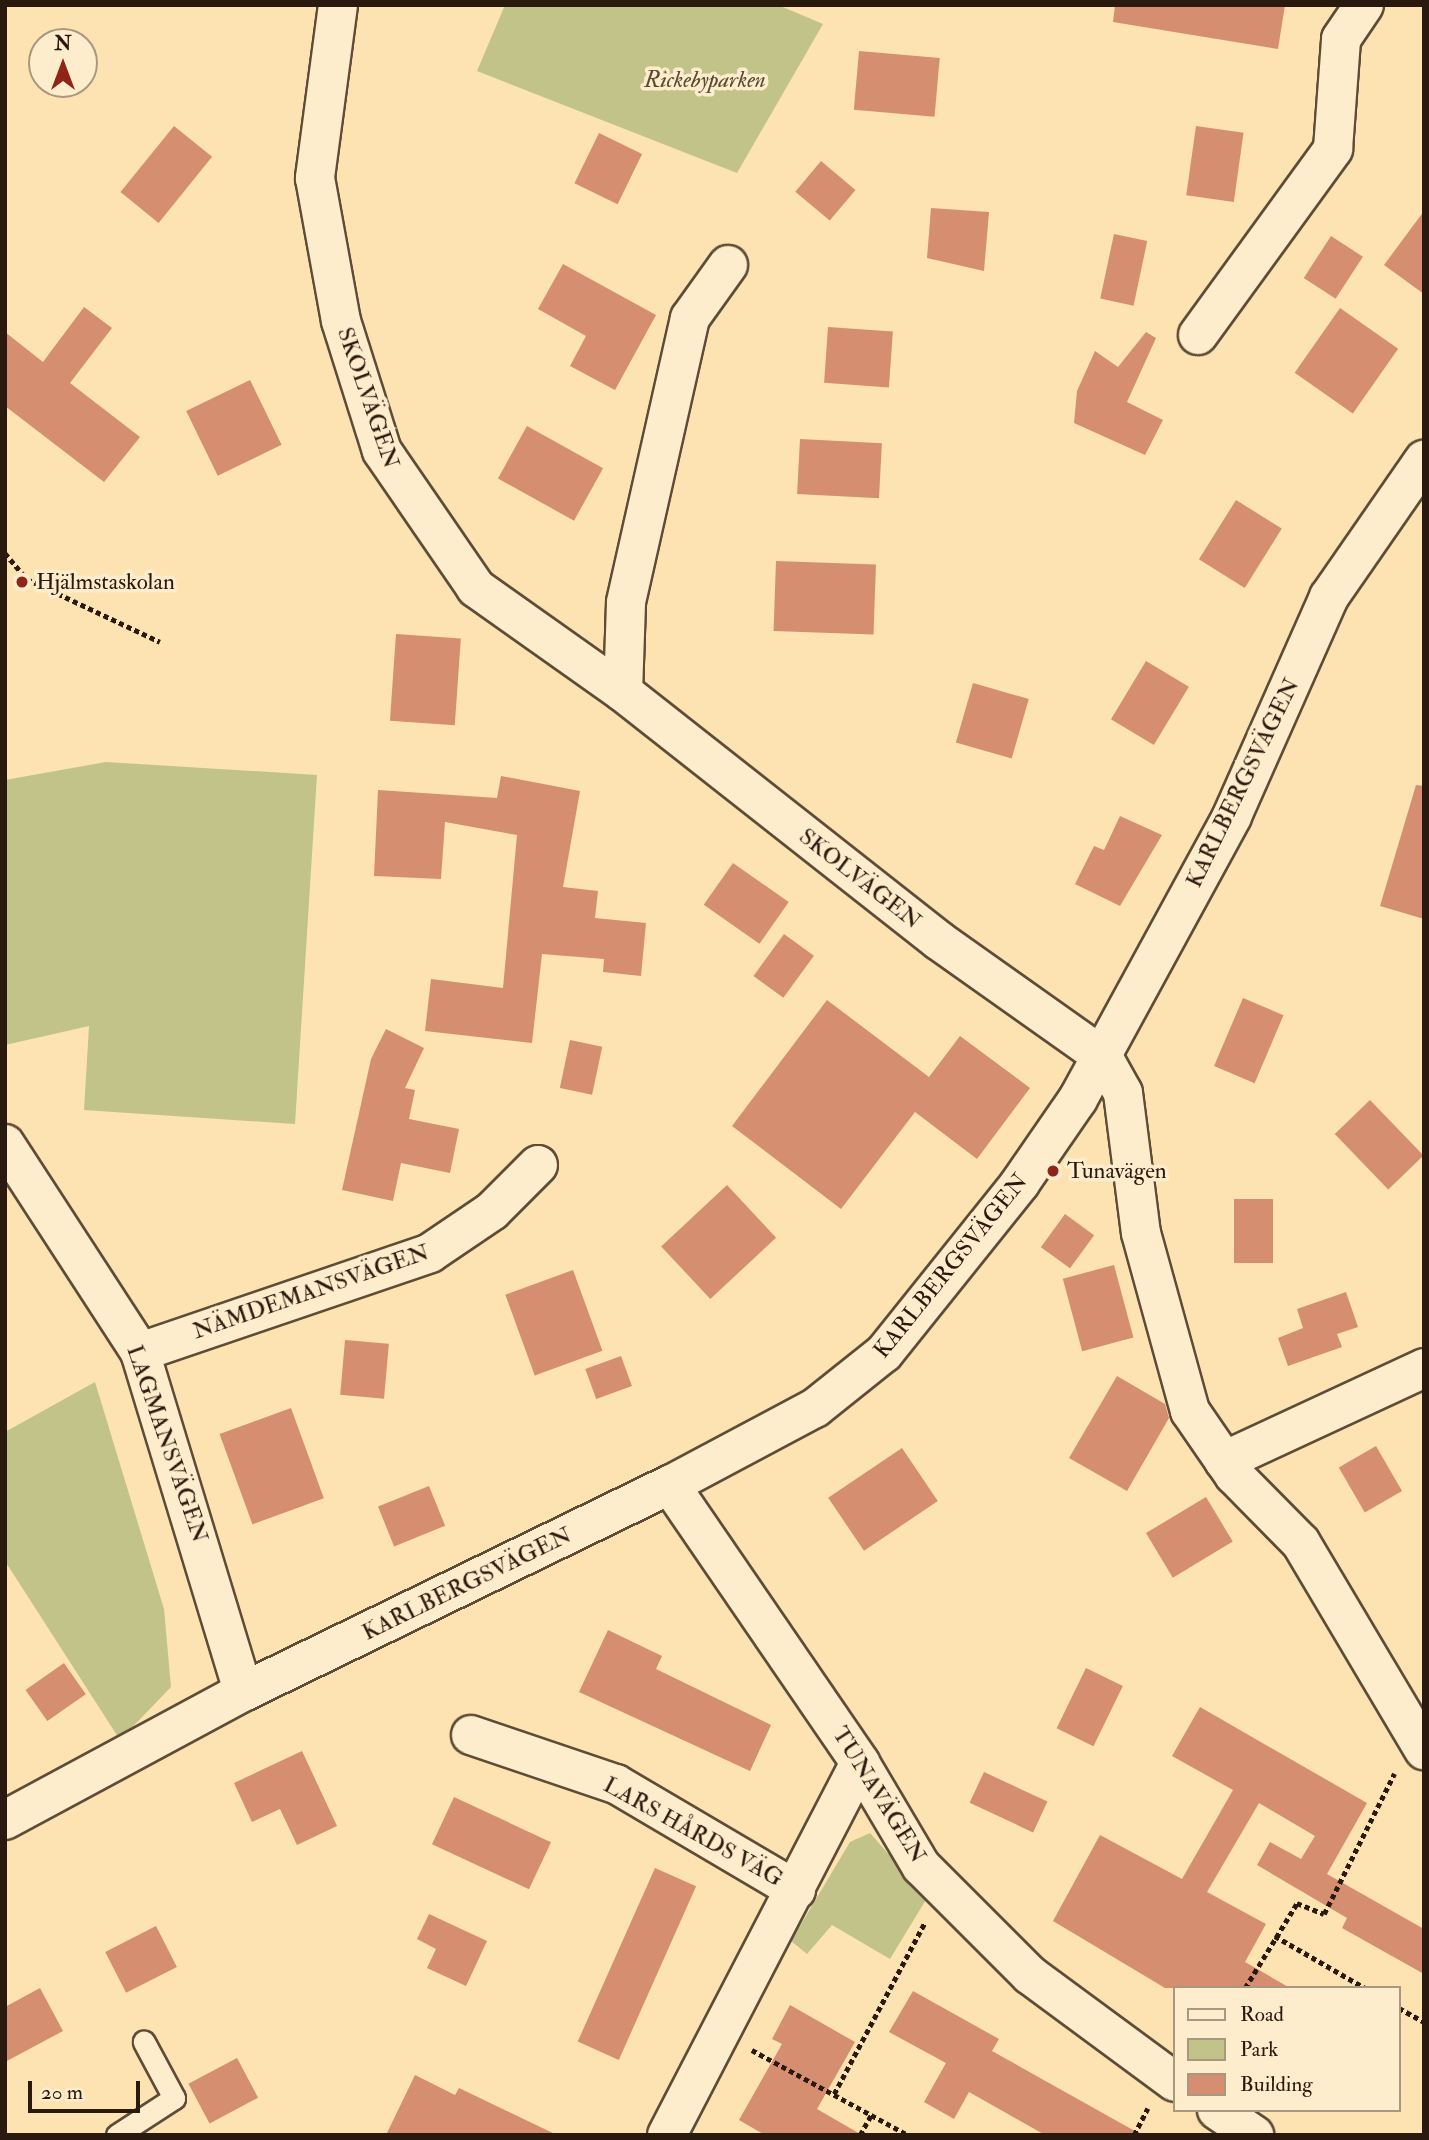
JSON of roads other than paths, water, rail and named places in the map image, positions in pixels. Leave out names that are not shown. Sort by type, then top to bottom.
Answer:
[{"type":"street","name":"SKOLVÄGEN","points":[[338,5],[315,178],[341,321],[382,452],[395,479],[476,588],[623,692],[938,940],[1103,1057]]},
{"type":"street","points":[[1198,335],[1333,149],[1341,39],[1364,5]]},
{"type":"street","points":[[623,692],[626,603],[690,317],[728,265]]},
{"type":"street","name":"KARLBERGSVÄGEN","points":[[5,1820],[243,1692],[670,1485],[815,1408],[884,1353],[1020,1183],[1103,1057],[1232,816],[1329,597],[1424,460]]},
{"type":"street","points":[[1103,1057],[1123,1093],[1141,1233],[1190,1411],[1224,1461],[1301,1543],[1423,1749]]},
{"type":"street","name":"LAGMANSVÄGEN","points":[[5,1144],[140,1352],[243,1692]]},
{"type":"street","name":"NÄMDEMANSVÄGEN","points":[[140,1352],[430,1253],[492,1211],[538,1165]]},
{"type":"street","points":[[1224,1461],[1424,1368]]},
{"type":"street","name":"TUNAVÄGEN","points":[[670,1485],[860,1763],[922,1866],[1030,1975],[1174,2081]]},
{"type":"street","name":"LARS HÅRDS VÄG","points":[[471,1735],[617,1784],[796,1890]]},
{"type":"street","name":"LARS HÅRDS VÄG","points":[[667,2135],[860,1763]]},
{"type":"street","points":[[1220,2112],[1254,2135]]},
{"type":"lane","points":[[117,2135],[174,2098],[144,2042]]},
{"type":"place","name":"Hjälmstaskolan","points":[[22,582]]},
{"type":"place","name":"Tunavägen","points":[[1053,1171]]},
{"type":"park label","name":"Rickebyparken","points":[[705,80]]}]
